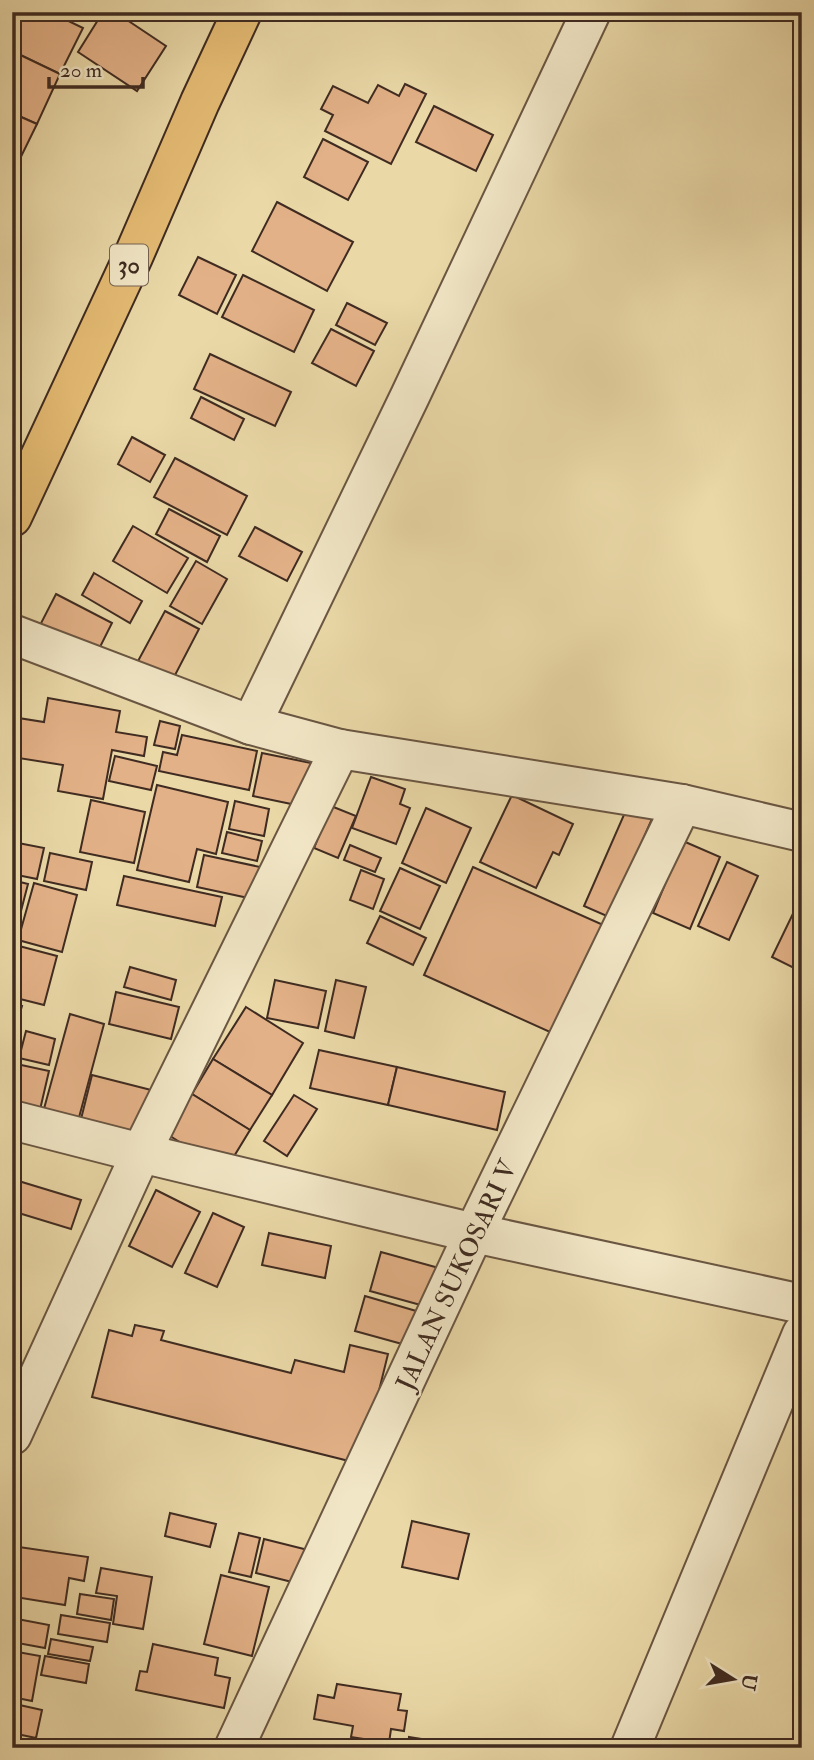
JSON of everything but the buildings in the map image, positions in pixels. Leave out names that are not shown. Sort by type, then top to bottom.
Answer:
[{"type":"highway","name":"30","points":[[12,517],[242,12]]},
{"type":"street","points":[[251,725],[591,12]]},
{"type":"street","points":[[12,634],[251,725],[340,749],[682,804],[802,832]]},
{"type":"street","points":[[12,1435],[141,1153],[340,749]]},
{"type":"street","name":"JALAN SUKOSARI V","points":[[234,1748],[474,1233],[682,804]]},
{"type":"street","points":[[12,1120],[474,1233],[802,1304]]},
{"type":"street","points":[[630,1748],[802,1334]]}]
